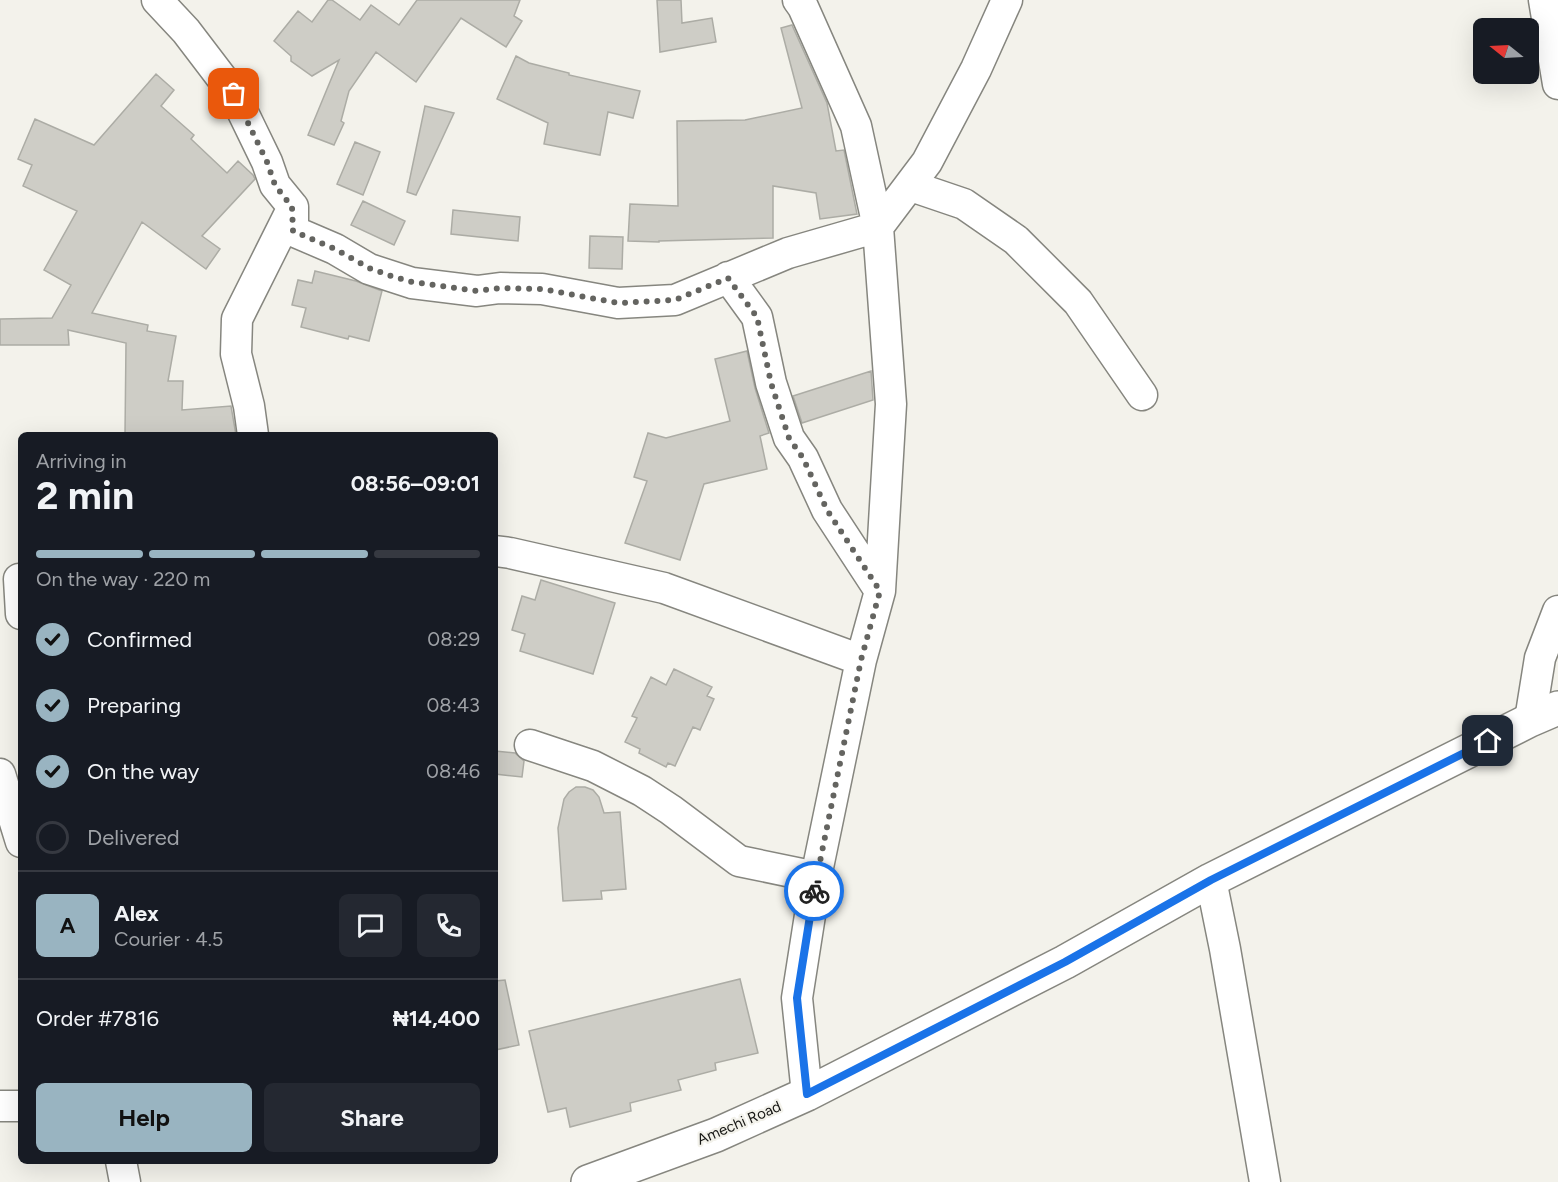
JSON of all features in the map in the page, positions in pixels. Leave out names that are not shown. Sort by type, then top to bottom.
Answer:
[{"type":"main road","name":"Amechi Road","points":[[588,1182],[716,1135],[807,1094],[1065,962],[1211,880],[1544,714]]},
{"type":"street","points":[[157,0],[186,31],[234,94],[267,162],[275,185],[292,207],[293,231],[335,249],[369,268],[412,282],[477,291],[500,288],[542,289],[618,303],[675,300],[738,276],[788,253],[878,227],[927,162],[976,69],[1007,0]]},
{"type":"street","points":[[798,0],[856,126],[878,227],[891,404],[880,591],[861,660],[816,878],[797,998],[807,1094]]},
{"type":"street","points":[[1544,0],[1558,84]]},
{"type":"street","points":[[910,186],[964,204],[1016,240],[1078,302],[1142,395]]},
{"type":"street","points":[[253,432],[249,406],[236,354],[237,319],[292,207]]},
{"type":"street","points":[[728,278],[757,317],[771,383],[789,438],[803,458],[827,510],[880,591]]},
{"type":"street","points":[[498,551],[664,588],[861,660]]},
{"type":"street","points":[[13,580],[18,601]]},
{"type":"street","points":[[1544,714],[1540,658],[1558,611]]},
{"type":"street","points":[[530,745],[593,766],[642,791],[739,861],[816,878]]},
{"type":"street","points":[[0,774],[18,832]]},
{"type":"street","points":[[1211,880],[1226,949],[1265,1182]]},
{"type":"street","points":[[0,1106],[18,1106]]},
{"type":"street","points":[[122,1164],[125,1182]]},
{"type":"building","points":[[328,0],[332,0],[360,20],[371,5],[399,25],[417,0],[520,0],[514,16],[522,21],[506,47],[461,18],[416,82],[376,52],[349,91],[341,121],[344,123],[334,145],[308,135],[339,60],[312,76],[291,61],[291,56],[274,41],[298,11],[312,22]]},
{"type":"building","points":[[657,0],[681,0],[682,23],[712,18],[716,42],[660,52]]},
{"type":"building","points":[[792,25],[827,103],[836,151],[844,150],[857,214],[820,219],[816,193],[773,186],[773,238],[628,241],[630,204],[678,206],[677,121],[745,120],[802,108],[781,28]]},
{"type":"building","points":[[516,56],[529,63],[569,73],[569,75],[640,91],[633,118],[608,112],[600,155],[544,144],[548,123],[497,99]]},
{"type":"building","points":[[156,74],[174,90],[161,106],[194,135],[191,139],[227,173],[238,161],[255,179],[202,236],[220,249],[206,269],[142,222],[92,313],[148,325],[147,331],[176,336],[168,381],[183,381],[182,410],[231,406],[235,432],[125,432],[126,343],[68,330],[69,345],[0,345],[0,319],[52,318],[71,285],[44,270],[77,211],[23,186],[32,165],[18,159],[35,119],[94,145]]},
{"type":"building","points":[[425,106],[454,113],[416,195],[407,192]]},
{"type":"building","points":[[355,142],[380,152],[363,195],[337,184]]},
{"type":"building","points":[[363,201],[405,221],[394,245],[351,225]]},
{"type":"building","points":[[453,210],[520,217],[518,241],[451,234]]},
{"type":"building","points":[[590,236],[623,237],[622,269],[589,268]]},
{"type":"building","points":[[315,271],[356,281],[382,291],[369,341],[349,336],[348,339],[301,327],[306,308],[292,305],[298,280],[312,283]]},
{"type":"building","points":[[747,351],[755,388],[769,433],[760,436],[767,469],[704,484],[680,560],[625,543],[647,481],[634,477],[648,433],[666,438],[730,421],[715,359]]},
{"type":"building","points":[[871,371],[873,400],[802,423],[793,396]]},
{"type":"building","points":[[541,580],[615,603],[593,674],[520,651],[525,634],[512,630],[522,596],[535,600]]},
{"type":"building","points":[[674,669],[712,687],[707,696],[714,699],[700,730],[693,727],[675,766],[668,763],[666,767],[639,753],[640,749],[625,742],[637,718],[632,716],[651,677],[666,685]]},
{"type":"building","points":[[498,751],[515,753],[524,761],[522,777],[498,774]]},
{"type":"building","points":[[576,787],[593,790],[599,797],[604,813],[620,812],[626,889],[601,891],[602,899],[563,901],[558,828],[564,799]]},
{"type":"building","points":[[740,979],[758,1053],[715,1063],[716,1070],[678,1080],[681,1090],[630,1103],[631,1111],[570,1127],[566,1108],[548,1112],[529,1031]]},
{"type":"building","points":[[505,980],[519,1045],[498,1049],[498,981]]},
{"type":"way so far","points":[[234,94],[267,162],[275,185],[292,207],[293,231],[335,249],[369,268],[412,282],[477,291],[500,288],[542,289],[618,303],[675,300],[728,278],[748,304],[757,317],[771,383],[789,438],[803,458],[827,510],[880,591],[861,660],[814,891]]},
{"type":"route","points":[[814,891],[797,998],[807,1094],[1065,962],[1211,880],[1488,741]]}]
